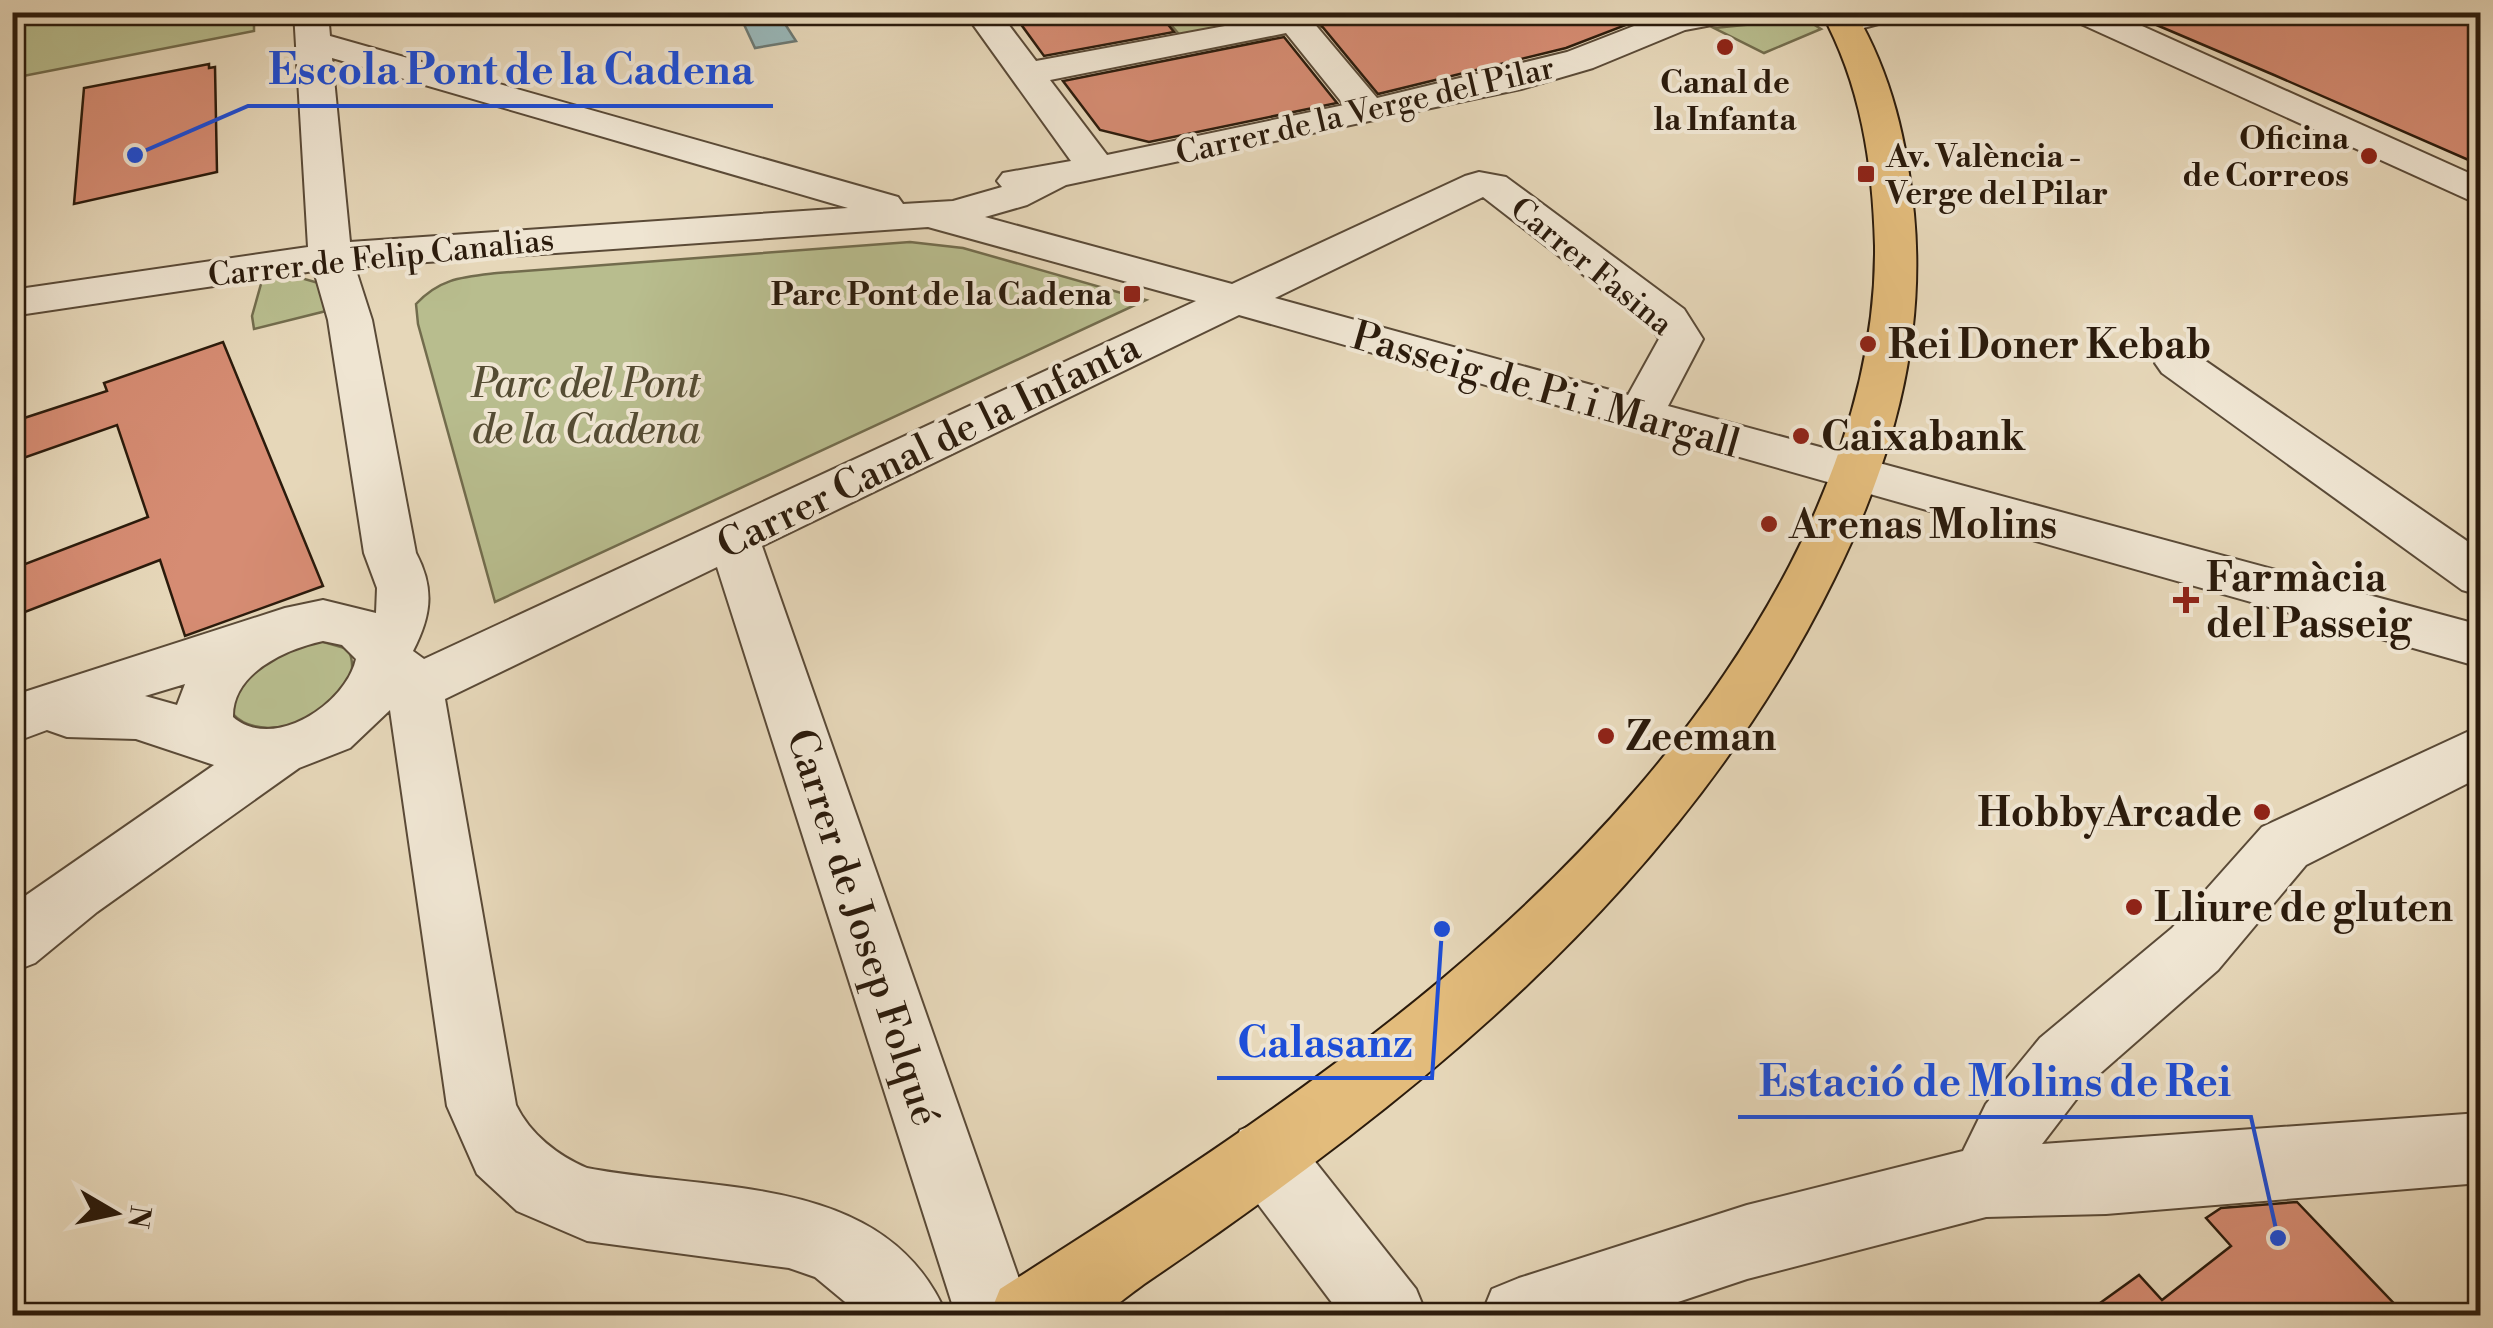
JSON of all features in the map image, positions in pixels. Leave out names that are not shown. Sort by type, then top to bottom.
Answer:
[{"type":"main road","points":[[1027,1316],[1265,1155],[1448,1016],[1606,866],[1673,788],[1739,699],[1793,613],[1856,475],[1879,396],[1894,314],[1897,260],[1891,176],[1862,58],[1860,15]]},
{"type":"street","points":[[981,12],[1097,169]]},
{"type":"street","name":"Carrer de la Verge del Pilar","points":[[884,206],[1050,179],[1369,112],[1550,70],[1640,22],[1677,21],[1732,12]]},
{"type":"street","points":[[2082,12],[2480,193]]},
{"type":"street","points":[[884,206],[314,20],[330,256],[350,320],[390,553],[402,576],[404,592],[395,667],[482,1106],[504,1153],[537,1182],[590,1206],[798,1234],[837,1249],[874,1272],[909,1316]]},
{"type":"street","points":[[1026,74],[1297,25],[1369,112]]},
{"type":"street","name":"Carrer de la Verge del Pilar","points":[[948,216],[1013,197],[1050,179]]},
{"type":"street","name":"Carrer de la Verge del Pilar","points":[[948,216],[960,202],[987,197],[1008,183]]},
{"type":"street","name":"Carrer Canal de la Infanta","points":[[395,667],[734,539],[1479,184]]},
{"type":"street","name":"Carrer Fasina","points":[[1479,184],[1492,186],[1668,318],[1681,339],[1640,416]]},
{"type":"street","name":"Carrer de Felip Canalias","points":[[12,304],[330,256],[750,225],[884,206]]},
{"type":"street","name":"Passeig de Pi i Margall","points":[[948,216],[1640,416],[2480,646]]},
{"type":"street","name":"Carrer de Felip Canalias","points":[[750,225],[802,226],[948,216]]},
{"type":"street","points":[[350,320],[360,300],[387,272],[444,248]]},
{"type":"street","points":[[2178,364],[2480,576]]},
{"type":"street","name":"Carrer de Josep Folqué","points":[[734,539],[994,1316]]},
{"type":"street","points":[[213,738],[202,722],[202,702],[213,680],[269,635],[351,601],[377,575],[390,553]]},
{"type":"street","points":[[21,716],[320,622],[354,624],[374,635],[395,667]]},
{"type":"street","points":[[12,943],[76,893],[284,748],[315,738],[361,707],[395,667]]},
{"type":"street","points":[[21,716],[136,716],[213,738],[232,748],[284,748]]},
{"type":"street","points":[[1986,1181],[2011,1128],[2064,1061],[2196,949],[2284,846],[2480,750]]},
{"type":"street","points":[[1520,1316],[1746,1242],[1986,1181],[2106,1178],[2480,1148]]},
{"type":"street","points":[[1265,1155],[1389,1316]]},
{"type":"green space","points":[[13,12],[254,13],[254,31],[13,78]]},
{"type":"green space","points":[[1161,13],[1393,13],[1194,52]]},
{"type":"green space","points":[[1805,19],[1821,29],[1764,53],[1714,28]]},
{"type":"green space","name":"Parc del Pont de la Cadena","points":[[910,242],[963,248],[1146,300],[495,602],[418,324],[416,304],[425,295],[453,280],[497,273]]},
{"type":"green space","points":[[287,274],[322,284],[330,310],[254,329],[252,316],[263,277]]},
{"type":"green space","points":[[313,639],[348,649],[352,669],[346,688],[332,704],[313,717],[269,728],[248,724],[232,713],[241,674]]},
{"type":"water","points":[[778,13],[796,41],[755,48],[741,18]]},
{"type":"building","points":[[1012,12],[1158,12],[1174,32],[1044,56]]},
{"type":"building","points":[[1393,12],[1657,13],[1566,48],[1378,94],[1321,25]]},
{"type":"building","points":[[2126,12],[2480,12],[2480,165],[2274,75]]},
{"type":"building","points":[[1284,37],[1337,103],[1149,142],[1100,130],[1063,81]]},
{"type":"building","points":[[209,64],[209,68],[215,67],[217,172],[74,204],[84,88]]},
{"type":"building","points":[[223,342],[323,586],[185,636],[160,560],[12,617],[12,569],[148,517],[117,425],[12,462],[12,422],[107,391],[104,383]]},
{"type":"building","points":[[2297,1202],[2406,1316],[2082,1316],[2139,1275],[2162,1300],[2231,1246],[2206,1218],[2221,1208]]},
{"type":"place","name":"Canal de la Infanta","points":[[1725,47]]},
{"type":"place","name":"Escola Pont de la Cadena","points":[[135,155]]},
{"type":"place","name":"Oficina de Correos","points":[[2369,156]]},
{"type":"place","name":"Av. València - Verge del Pilar","points":[[1866,174]]},
{"type":"place","name":"Parc Pont de la Cadena","points":[[1132,294]]},
{"type":"place","name":"Rei Doner Kebab","points":[[1868,344]]},
{"type":"place","name":"Caixabank","points":[[1801,436]]},
{"type":"place","name":"Arenas Molins","points":[[1769,524]]},
{"type":"place","name":"Farmàcia del Passeig","points":[[2186,600]]},
{"type":"place","name":"Zeeman","points":[[1606,736]]},
{"type":"place","name":"HobbyArcade","points":[[2262,812]]},
{"type":"place","name":"Lliure de gluten","points":[[2134,907]]},
{"type":"place","name":"Calasanz","points":[[1442,929]]},
{"type":"place","name":"Estació de Molins de Rei","points":[[2278,1238]]}]
